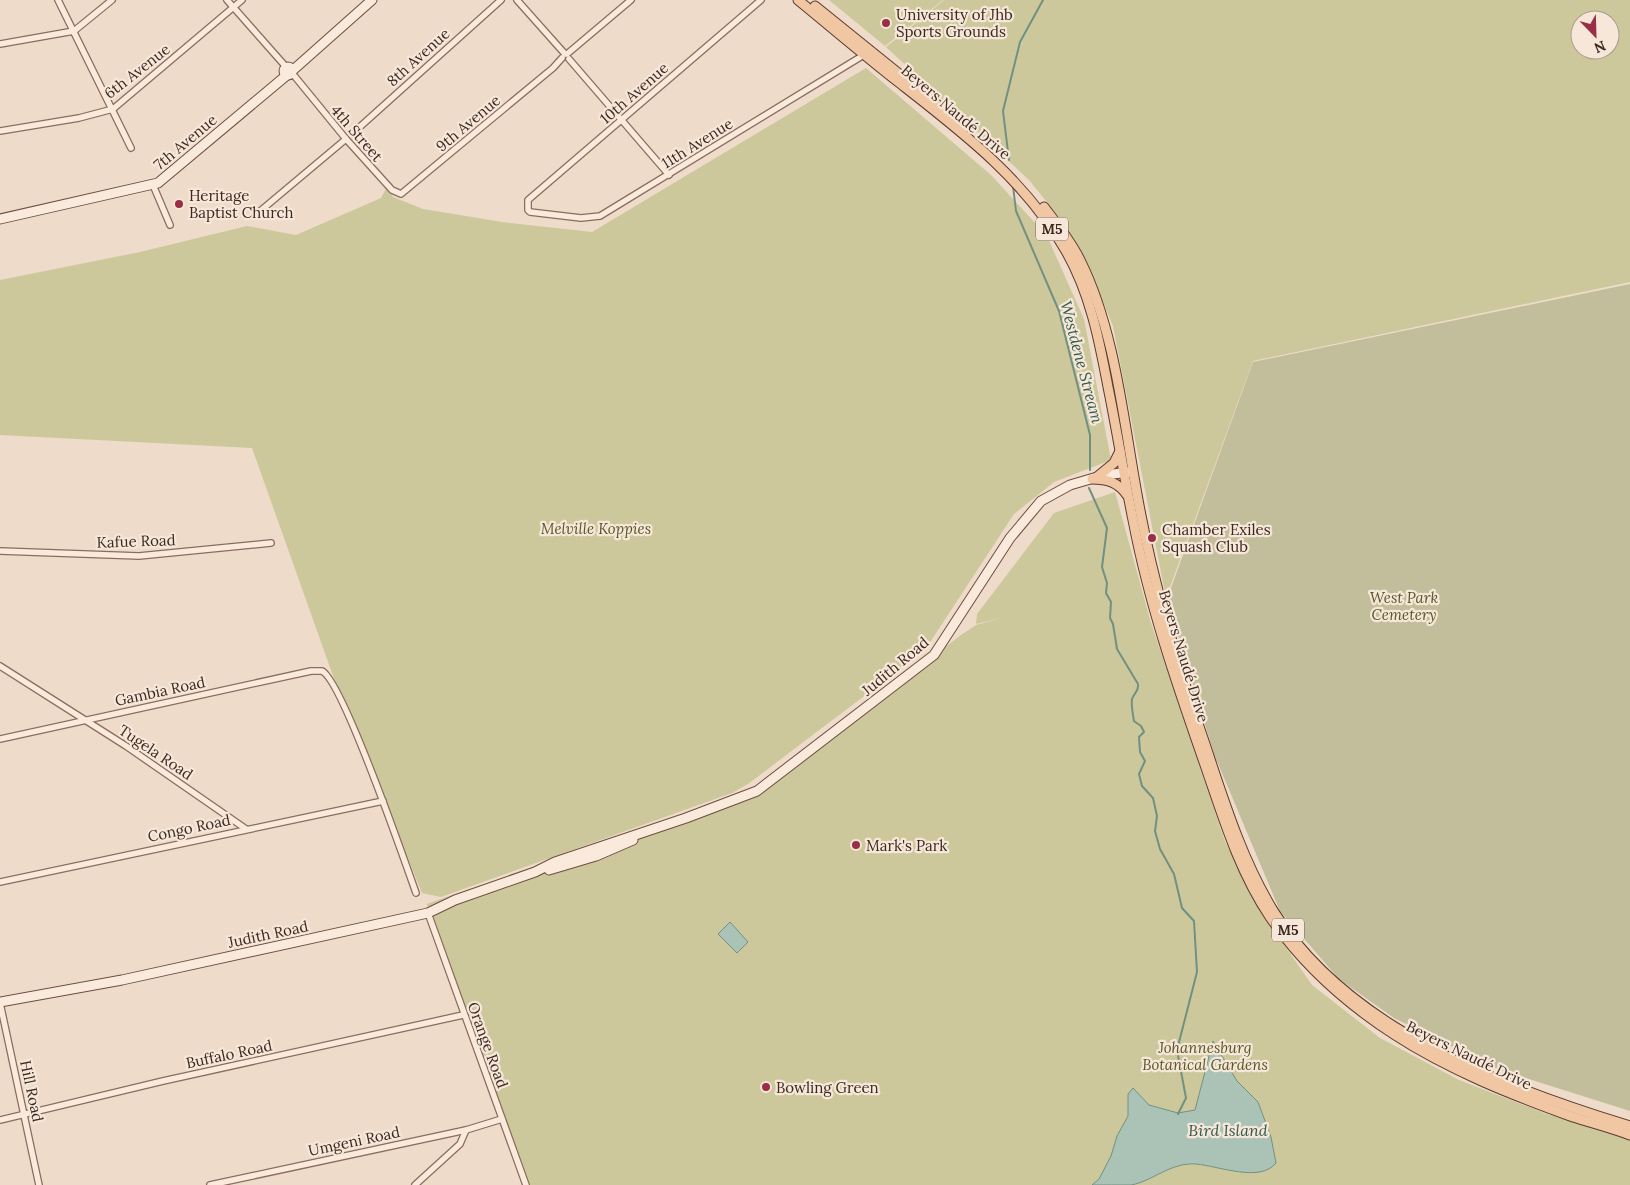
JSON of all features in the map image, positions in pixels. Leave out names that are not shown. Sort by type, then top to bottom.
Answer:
[{"type":"main road","name":"M5","points":[[798,0],[868,53]]},
{"type":"main road","name":"M5","points":[[807,0],[868,53]]},
{"type":"main road","name":"Beyers Naudé Drive","points":[[868,53],[988,155],[1021,188],[1058,237],[1078,276],[1096,324],[1120,451],[1128,472],[1128,497],[1143,570],[1155,612],[1225,825],[1256,895],[1286,939],[1343,997],[1371,1019],[1416,1048],[1531,1101],[1630,1136]]},
{"type":"main road","name":"Beyers Naudé Drive","points":[[868,53],[971,132],[1004,163],[1036,197],[1072,245],[1088,277],[1105,329],[1128,472],[1159,603],[1195,717],[1246,857],[1270,904],[1283,924],[1317,963],[1352,997],[1418,1041],[1462,1064],[1517,1087],[1630,1126]]},
{"type":"main road","points":[[1094,478],[1114,463],[1120,451]]},
{"type":"main road","points":[[1094,478],[1101,478],[1116,483],[1128,497]]},
{"type":"street","points":[[58,0],[113,108],[131,148]]},
{"type":"street","points":[[0,44],[74,31],[112,0]]},
{"type":"street","name":"4th Street","points":[[227,0],[346,139],[392,190],[398,194]]},
{"type":"street","name":"6th Avenue","points":[[0,131],[80,118],[113,108],[242,0]]},
{"type":"street","name":"7th Avenue","points":[[0,217],[153,184],[175,170],[372,0]]},
{"type":"street","name":"8th Avenue","points":[[353,133],[501,0]]},
{"type":"street","points":[[517,0],[669,176]]},
{"type":"street","name":"9th Avenue","points":[[398,194],[407,191],[631,0]]},
{"type":"street","name":"10th Avenue","points":[[527,207],[528,200],[762,0]]},
{"type":"street","name":"11th Avenue","points":[[527,207],[530,212],[591,218],[600,216],[669,176],[868,53]]},
{"type":"street","points":[[259,212],[346,139]]},
{"type":"street","points":[[153,184],[170,224]]},
{"type":"street","name":"Judith Road","points":[[0,1003],[131,978],[428,914],[455,900],[535,872],[601,854],[658,828],[757,791],[930,659],[1010,538],[1030,512],[1058,490],[1094,478],[1128,472]]},
{"type":"street","name":"Kafue Road","points":[[0,551],[139,556],[272,543]]},
{"type":"street","name":"Tugela Road","points":[[0,666],[86,720],[246,828]]},
{"type":"street","name":"Gambia Road","points":[[0,739],[312,671],[326,672],[332,680],[383,801]]},
{"type":"street","points":[[383,801],[416,893]]},
{"type":"street","name":"Congo Road","points":[[0,882],[246,828],[383,801]]},
{"type":"street","name":"Orange Road","points":[[428,914],[526,1185]]},
{"type":"street","name":"Hill Road","points":[[0,1003],[39,1185]]},
{"type":"street","name":"Buffalo Road","points":[[0,1120],[163,1081],[463,1015]]},
{"type":"street","name":"Umgeni Road","points":[[210,1185],[466,1130],[502,1119]]},
{"type":"street","points":[[415,1185],[460,1144],[466,1130]]},
{"type":"green space","name":"University of Jhb Sports Grounds","points":[[829,0],[943,0],[885,46]]},
{"type":"green space","points":[[944,0],[1630,0],[1630,282],[1253,361],[1166,598],[1113,326],[1083,254],[1063,222],[1029,180],[886,47]]},
{"type":"green space","name":"Melville Koppies","points":[[866,68],[991,175],[1047,236],[1084,319],[1111,460],[1054,482],[1014,514],[925,650],[748,784],[732,793],[441,897],[422,893],[332,673],[252,448],[0,435],[0,280],[140,252],[247,226],[296,235],[381,198],[387,187],[393,197],[423,209],[502,222],[592,232]]},
{"type":"green space","name":"West Park Cemetery","points":[[1630,284],[1630,1111],[1500,1070],[1394,1018],[1339,979],[1280,911],[1214,754],[1167,599],[1253,362]]},
{"type":"green space","name":"Mark's Park","points":[[1115,492],[1151,623],[1225,841],[1269,923],[1312,985],[1380,1038],[1459,1080],[1547,1114],[1630,1136],[1630,1185],[528,1185],[500,1115],[427,904],[763,786],[961,635],[976,625],[1000,618],[976,624],[977,614],[1054,513]]},
{"type":"water","points":[[730,922],[748,942],[737,953],[718,934]]},
{"type":"water","name":"Bird Island","points":[[1213,1041],[1237,1081],[1258,1102],[1271,1137],[1276,1163],[1269,1169],[1250,1173],[1187,1164],[1131,1185],[1092,1185],[1099,1179],[1111,1156],[1117,1136],[1128,1116],[1128,1094],[1133,1088],[1149,1105],[1178,1113],[1195,1110]]},
{"type":"waterway","name":"Westdene Stream","points":[[1009,160],[1003,111],[1020,42],[1043,0]]},
{"type":"waterway","name":"Westdene Stream","points":[[1013,186],[1016,211],[1059,311],[1090,435],[1090,470]]},
{"type":"waterway","name":"Westdene Stream","points":[[1089,488],[1107,528],[1102,567],[1107,583],[1106,593],[1111,602],[1110,618],[1113,624],[1117,649],[1138,684],[1137,691],[1132,699],[1132,705],[1134,721],[1141,726],[1144,732],[1139,737],[1140,752],[1145,761],[1139,774],[1142,786],[1153,798],[1157,816],[1155,831],[1160,849],[1174,874],[1182,908],[1194,921],[1197,972],[1177,1050],[1186,1098],[1178,1114]]},
{"type":"place","name":"University of Jhb Sports Grounds","points":[[886,23]]},
{"type":"place","name":"Heritage Baptist Church","points":[[179,204]]},
{"type":"place","name":"Chamber Exiles Squash Club","points":[[1152,538]]},
{"type":"place","name":"Mark's Park","points":[[856,845]]},
{"type":"place","name":"Bowling Green","points":[[766,1087]]},
{"type":"park label","name":"Johannesburg Botanical Gardens","points":[[1205,1056]]}]
